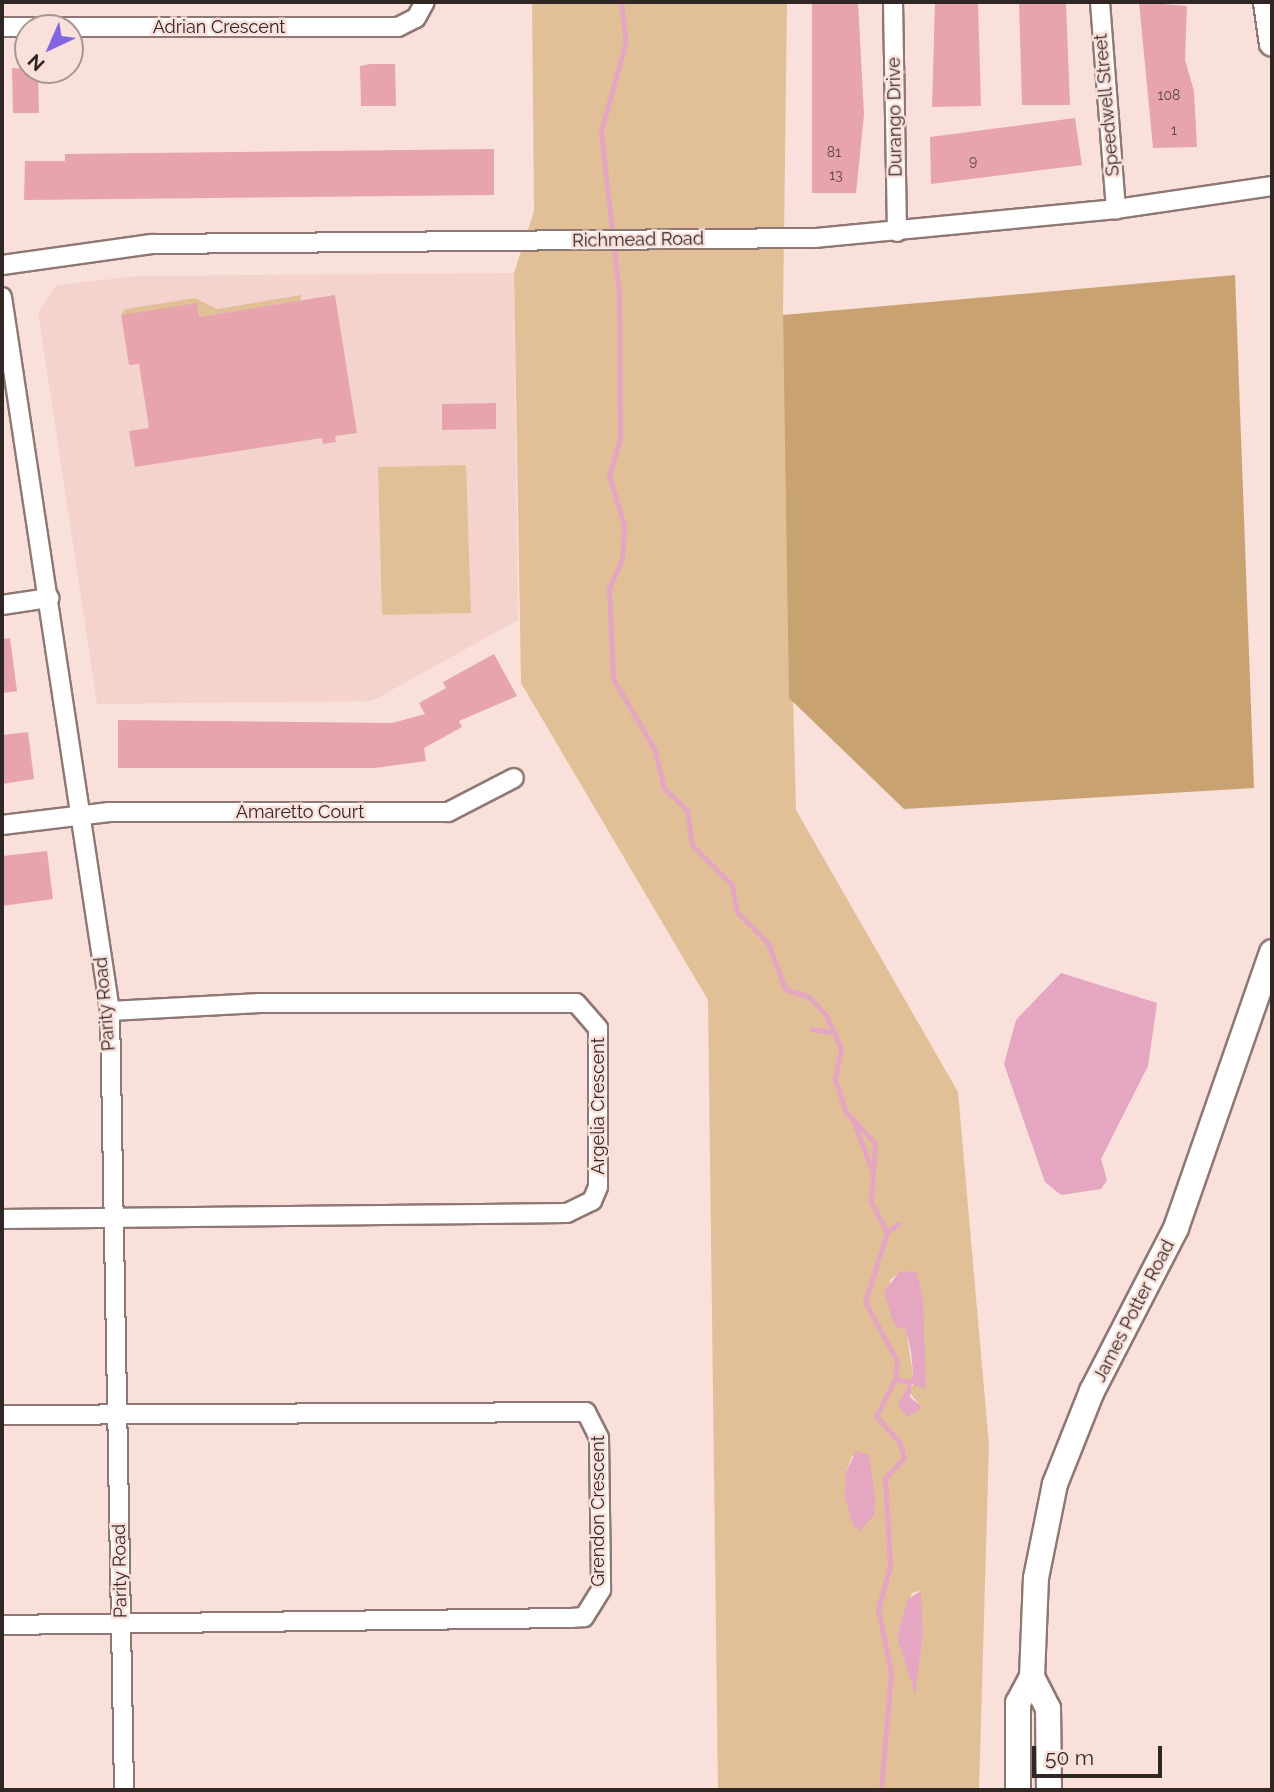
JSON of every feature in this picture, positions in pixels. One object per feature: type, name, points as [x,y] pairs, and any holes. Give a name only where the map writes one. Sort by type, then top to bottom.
[{"type":"main road","points":[[1266,2],[1272,44]]},
{"type":"main road","name":"James Potter Road","points":[[1018,1790],[1018,1703],[1032,1677],[1036,1578],[1055,1484],[1092,1391],[1176,1228],[1272,952]]},
{"type":"main road","name":"James Potter Road","points":[[1032,1677],[1048,1707],[1049,1790]]},
{"type":"street","name":"Adrian Crescent","points":[[2,27],[398,27],[416,18],[425,2]]},
{"type":"street","name":"Durango Drive","points":[[893,2],[897,232]]},
{"type":"street","name":"Speedwell Street","points":[[1100,2],[1116,209]]},
{"type":"street","name":"Richmead Road","points":[[2,265],[152,244],[682,239],[897,232],[1116,209],[1272,186]]},
{"type":"street","name":"Parity Road","points":[[2,297],[6,378],[49,598],[110,1012],[124,1790]]},
{"type":"street","points":[[2,605],[49,598]]},
{"type":"street","name":"Amaretto Court","points":[[2,825],[79,813],[448,812],[514,778]]},
{"type":"street","name":"Argelia Crescent","points":[[110,1012],[556,1002],[576,1003],[598,1028],[598,1187],[579,1211],[114,1217]]},
{"type":"street","points":[[2,1219],[114,1217]]},
{"type":"street","name":"Grendon Crescent","points":[[117,1411],[571,1409],[593,1416],[599,1438],[601,1590],[584,1617],[121,1621]]},
{"type":"street","points":[[2,1415],[117,1411]]},
{"type":"street","points":[[2,1625],[121,1621]]},
{"type":"shaded area","points":[[532,2],[787,2],[783,315],[796,810],[958,1092],[989,1445],[979,1790],[718,1790],[708,1000],[521,683],[514,273],[534,211]],"holes":[[[899,1273],[919,1292],[926,1383],[915,1381],[909,1392],[918,1403],[899,1405],[913,1374],[906,1329],[888,1304],[890,1280]],[[869,1455],[872,1512],[853,1526],[846,1472],[852,1456]],[[919,1591],[923,1636],[915,1688],[897,1637],[912,1593]]]},
{"type":"shaded area","points":[[514,273],[518,620],[372,701],[97,704],[38,312],[57,285],[139,276]]},
{"type":"shaded area","points":[[1235,275],[1254,788],[904,809],[789,698],[783,315]]},
{"type":"shaded area","points":[[301,295],[301,301],[199,317],[121,315],[125,309],[195,298],[217,309]]},
{"type":"shaded area","points":[[466,465],[471,613],[382,615],[378,467]]},
{"type":"shaded area","points":[[1061,973],[1157,1003],[1148,1066],[1101,1159],[1107,1180],[1101,1189],[1061,1195],[1045,1182],[1004,1064],[1016,1020]]},
{"type":"shaded area","points":[[916,1271],[923,1297],[926,1389],[912,1384],[910,1397],[922,1407],[908,1417],[898,1406],[913,1374],[911,1351],[905,1327],[899,1329],[893,1321],[884,1292],[899,1272]]},
{"type":"shaded area","points":[[856,1451],[869,1455],[875,1499],[874,1515],[861,1530],[853,1526],[845,1497],[846,1472]]},
{"type":"shaded area","points":[[921,1591],[923,1636],[915,1694],[897,1637],[908,1599]]},
{"type":"building","points":[[812,2],[858,2],[864,115],[856,193],[812,193]]},
{"type":"building","points":[[935,2],[978,2],[981,106],[932,107]]},
{"type":"building","points":[[1019,2],[1066,2],[1070,105],[1022,105]]},
{"type":"building","points":[[1139,2],[1187,6],[1185,60],[1194,91],[1197,147],[1153,148]]},
{"type":"building","points":[[395,64],[396,106],[361,106],[360,66]]},
{"type":"building","points":[[12,68],[14,84],[38,84],[39,113],[13,113]]},
{"type":"building","points":[[1075,118],[1082,165],[931,184],[930,137]]},
{"type":"building","points":[[494,149],[494,195],[24,200],[25,161],[65,161],[65,154]]},
{"type":"building","points":[[335,295],[357,433],[335,436],[336,442],[323,444],[322,438],[135,467],[129,431],[149,428],[139,364],[129,365],[121,315],[197,303],[199,317]]},
{"type":"building","points":[[496,403],[496,429],[442,430],[442,404]]},
{"type":"building","points":[[10,638],[17,691],[2,693],[2,639]]},
{"type":"building","points":[[494,654],[517,696],[459,721],[462,727],[424,748],[426,761],[375,768],[118,768],[118,720],[392,723],[425,714],[419,703],[446,688],[443,682]]},
{"type":"building","points":[[28,732],[34,779],[2,784],[2,735]]},
{"type":"building","points":[[47,851],[53,899],[2,906],[3,856]]},
{"type":"waterway","points":[[621,2],[626,41],[601,131],[619,294],[620,438],[609,476],[624,525],[622,559],[609,588],[613,679],[654,748],[664,788],[687,810],[692,845],[732,885],[737,912],[768,943],[785,989],[809,997],[826,1015],[841,1048],[835,1079],[846,1112],[875,1143],[871,1202],[887,1232],[865,1302],[897,1361],[895,1379],[876,1416],[900,1443],[904,1458],[885,1478],[890,1566],[878,1609],[891,1673],[881,1790]]},
{"type":"waterway","points":[[812,1029],[834,1033]]},
{"type":"waterway","points":[[853,1121],[872,1170]]},
{"type":"waterway","points":[[887,1232],[898,1224]]},
{"type":"waterway","points":[[895,1379],[909,1382]]}]
